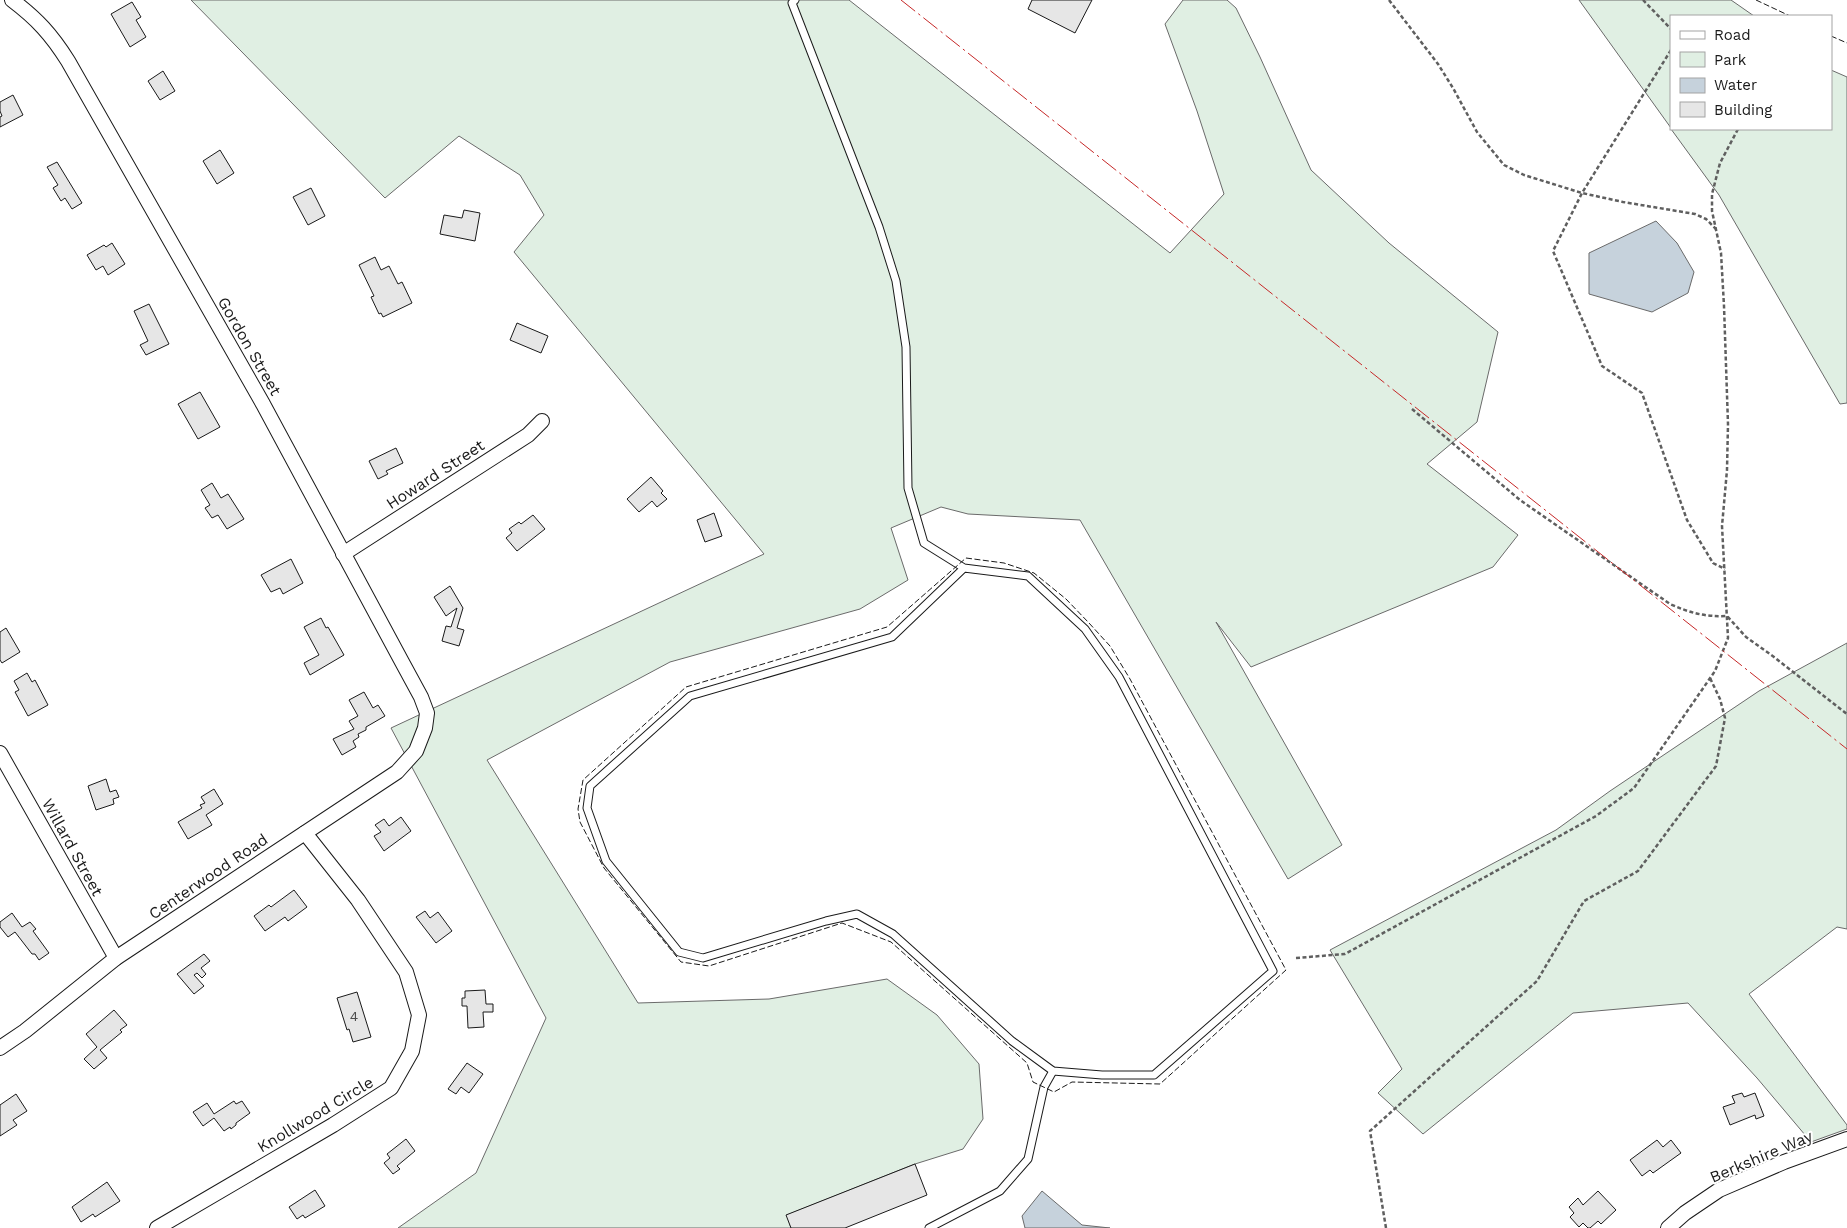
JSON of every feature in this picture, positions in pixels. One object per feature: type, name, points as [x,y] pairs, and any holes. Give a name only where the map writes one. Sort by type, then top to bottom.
[{"type":"street","name":"Gordon Street","points":[[12,0],[40,23],[52,36],[68,60],[263,404],[421,697],[427,713],[425,728]]},
{"type":"street","name":"Howard Street","points":[[343,554],[528,435],[542,421]]},
{"type":"street","name":"Centerwood Road","points":[[0,1048],[25,1031],[116,958],[397,772],[416,751],[425,728]]},
{"type":"street","name":"Willard Street","points":[[0,753],[116,958]]},
{"type":"street","name":"Knollwood Circle","points":[[157,1228],[333,1125],[391,1088],[412,1050],[419,1015],[406,972],[358,900],[305,833]]},
{"type":"street","name":"Berkshire Way","points":[[1668,1228],[1685,1213],[1719,1190],[1784,1162],[1847,1139]]},
{"type":"lane","points":[[795,0],[792,3],[879,227],[896,281],[906,347],[908,488],[924,543],[964,568],[1028,576],[1085,628],[1119,677],[1273,971],[1154,1075],[1102,1075],[1053,1071],[1012,1041],[893,934],[857,914],[826,921],[703,958],[679,952],[606,861],[587,808],[590,786],[690,696],[892,637],[964,568]]},
{"type":"lane","points":[[929,1228],[1000,1191],[1028,1159],[1044,1087],[1053,1071]]},
{"type":"path","points":[[1389,0],[1438,64],[1477,132],[1504,165],[1524,175],[1582,193],[1695,214],[1706,219],[1716,230]]},
{"type":"path","points":[[1643,0],[1670,28]]},
{"type":"path","points":[[1670,52],[1582,193],[1552,251],[1602,366],[1642,393],[1687,520],[1713,563],[1725,569]]},
{"type":"path","points":[[1296,958],[1345,954],[1596,816],[1634,788],[1710,678],[1728,638],[1722,526],[1727,470],[1728,424],[1721,253],[1712,211],[1712,194],[1720,164],[1737,130]]},
{"type":"path","points":[[1412,409],[1520,500],[1670,604],[1689,612],[1708,616],[1727,616],[1746,637],[1847,714]]},
{"type":"path","points":[[1386,1228],[1370,1131],[1537,981],[1584,901],[1638,871],[1716,766],[1725,718],[1720,699],[1710,678]]},
{"type":"green space","points":[[191,0],[849,0],[1170,253],[1224,194],[1197,111],[1165,24],[1183,0],[1227,0],[1236,8],[1311,170],[1389,243],[1498,332],[1477,422],[1427,464],[1518,535],[1493,567],[1251,667],[1216,622],[1342,845],[1288,879],[1080,520],[968,514],[941,507],[891,528],[908,580],[860,609],[670,662],[487,760],[638,1003],[769,999],[887,979],[937,1015],[979,1064],[983,1119],[963,1149],[915,1164],[787,1215],[791,1228],[398,1228],[476,1173],[546,1018],[391,728],[764,554],[514,252],[544,215],[520,175],[459,136],[385,198]]},
{"type":"green space","points":[[1579,0],[1731,0],[1753,15],[1670,15],[1670,127]]},
{"type":"green space","points":[[1832,70],[1847,77],[1847,403],[1840,404],[1719,195],[1672,130],[1832,130]]},
{"type":"green space","points":[[1847,643],[1847,929],[1837,927],[1749,994],[1847,1125],[1847,1129],[1811,1142],[1757,1078],[1688,1003],[1573,1013],[1423,1134],[1378,1093],[1402,1069],[1330,950],[1556,830],[1610,791],[1759,691]]},
{"type":"water","points":[[1656,221],[1677,243],[1694,272],[1688,293],[1652,312],[1589,294],[1589,253]]},
{"type":"water","points":[[1042,1191],[1082,1225],[1110,1228],[1025,1228],[1022,1216]]},
{"type":"building","points":[[1032,0],[1092,0],[1075,33],[1028,9]]},
{"type":"building","points":[[132,2],[141,17],[136,20],[146,37],[130,47],[111,14]]},
{"type":"building","points":[[163,71],[175,91],[160,100],[148,81]]},
{"type":"building","points":[[13,95],[23,115],[0,127],[0,117],[2,116],[0,102]]},
{"type":"building","points":[[220,150],[234,173],[217,184],[203,161]]},
{"type":"building","points":[[57,162],[82,203],[72,209],[65,198],[61,201],[53,188],[58,185],[47,167]]},
{"type":"building","points":[[311,188],[325,216],[308,225],[293,197]]},
{"type":"building","points":[[464,210],[480,213],[475,241],[440,234],[444,215],[462,218]]},
{"type":"building","points":[[112,243],[125,264],[108,275],[103,266],[96,270],[87,255],[104,245],[106,247]]},
{"type":"building","points":[[375,257],[381,270],[389,266],[398,284],[402,282],[412,303],[383,317],[381,313],[379,314],[371,297],[374,296],[359,265]]},
{"type":"building","points":[[149,304],[169,344],[146,355],[140,345],[148,341],[134,311]]},
{"type":"building","points":[[517,323],[548,336],[541,353],[510,340]]},
{"type":"building","points":[[200,392],[220,427],[198,439],[178,404]]},
{"type":"building","points":[[396,448],[403,463],[386,471],[388,474],[378,479],[369,461]]},
{"type":"building","points":[[651,477],[667,499],[657,507],[652,501],[639,512],[627,499]]},
{"type":"building","points":[[212,483],[221,498],[228,494],[244,519],[227,529],[218,515],[212,518],[205,508],[210,505],[201,490]]},
{"type":"building","points":[[714,513],[722,536],[705,542],[697,520]]},
{"type":"building","points":[[533,515],[545,529],[517,551],[506,538],[512,533],[509,529],[519,522],[521,524]]},
{"type":"building","points":[[291,559],[303,583],[283,594],[280,588],[271,592],[261,575]]},
{"type":"building","points":[[450,586],[463,608],[457,628],[464,630],[459,646],[442,641],[446,626],[451,627],[457,608],[446,616],[434,597]]},
{"type":"building","points":[[321,618],[344,655],[310,675],[304,663],[319,655],[304,627]]},
{"type":"building","points":[[6,628],[20,652],[2,663],[0,660],[0,632]]},
{"type":"building","points":[[27,673],[32,682],[35,680],[48,705],[28,716],[15,692],[19,690],[14,681]]},
{"type":"building","points":[[364,692],[373,708],[378,705],[385,716],[358,734],[359,737],[353,741],[356,747],[342,755],[333,739],[354,729],[349,721],[358,716],[349,700]]},
{"type":"building","points":[[106,779],[110,792],[116,790],[119,797],[113,799],[114,804],[96,810],[88,786]]},
{"type":"building","points":[[214,789],[223,804],[206,815],[212,825],[188,839],[178,822],[202,808],[200,805],[205,803],[201,797]]},
{"type":"building","points":[[401,817],[411,831],[384,851],[374,836],[381,832],[375,825],[384,819],[389,826]]},
{"type":"building","points":[[294,890],[307,907],[288,921],[285,917],[265,931],[254,916],[269,905],[271,907]]},
{"type":"building","points":[[425,911],[430,918],[438,912],[452,931],[436,943],[416,917]]},
{"type":"building","points":[[12,913],[22,927],[30,922],[36,929],[33,931],[49,953],[39,960],[15,932],[8,937],[0,927],[0,922]]},
{"type":"building","points":[[204,954],[210,961],[201,968],[206,974],[202,978],[197,973],[194,975],[204,986],[194,994],[177,974]]},
{"type":"building","points":[[485,990],[486,1004],[493,1004],[493,1012],[483,1012],[484,1027],[468,1028],[467,1006],[462,1006],[462,998],[465,998],[465,991]]},
{"type":"building","points":[[357,992],[371,1037],[353,1042],[349,1029],[347,1030],[337,998]]},
{"type":"building","points":[[114,1010],[127,1025],[120,1030],[122,1032],[100,1050],[107,1058],[94,1069],[84,1059],[97,1047],[86,1034]]},
{"type":"building","points":[[467,1063],[483,1074],[469,1093],[461,1087],[456,1094],[448,1089]]},
{"type":"building","points":[[1742,1093],[1744,1097],[1755,1093],[1764,1116],[1756,1119],[1755,1115],[1730,1125],[1723,1107],[1735,1103],[1732,1096]]},
{"type":"building","points":[[16,1094],[27,1111],[13,1120],[17,1125],[0,1136],[0,1105]]},
{"type":"building","points":[[234,1101],[236,1104],[242,1101],[250,1113],[231,1129],[230,1127],[224,1131],[214,1118],[203,1126],[193,1112],[207,1103],[214,1114]]},
{"type":"building","points":[[406,1139],[415,1151],[397,1166],[400,1169],[393,1174],[384,1163],[390,1158],[387,1154]]},
{"type":"building","points":[[1657,1140],[1663,1147],[1671,1140],[1681,1153],[1653,1173],[1650,1170],[1642,1176],[1630,1160]]},
{"type":"building","points":[[915,1164],[927,1195],[845,1228],[791,1228],[786,1215]]},
{"type":"building","points":[[107,1182],[120,1201],[95,1217],[93,1214],[81,1222],[72,1207]]},
{"type":"building","points":[[315,1190],[325,1206],[305,1218],[303,1215],[297,1219],[289,1207]]},
{"type":"building","points":[[1598,1191],[1616,1210],[1601,1224],[1598,1221],[1588,1228],[1583,1223],[1579,1227],[1570,1217],[1574,1213],[1569,1207],[1578,1198],[1583,1205]]},
{"type":"fence","points":[[1756,0],[1788,15]]},
{"type":"fence","points":[[1832,36],[1847,43]]},
{"type":"fence","points":[[966,558],[1004,563],[1034,573],[1066,599],[1110,646],[1130,679],[1286,970],[1160,1084],[1072,1082],[1054,1092],[1033,1082],[1027,1063],[891,942],[842,923],[709,966],[681,962],[604,868],[580,822],[578,809],[583,780],[686,687],[887,627],[966,558]]},
{"type":"power","points":[[901,0],[1847,749]]}]
